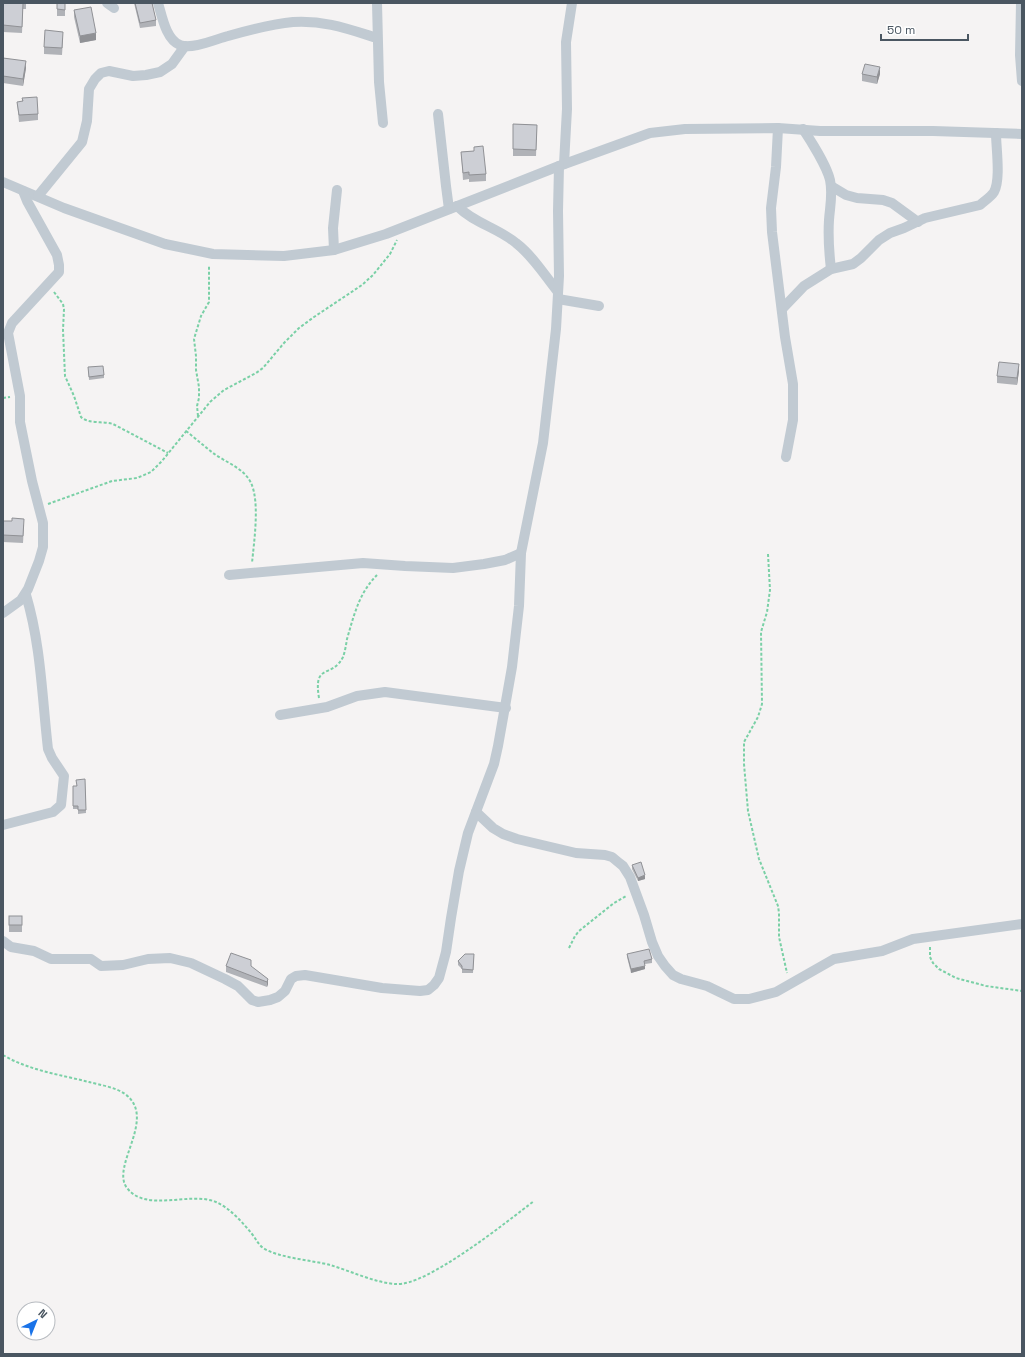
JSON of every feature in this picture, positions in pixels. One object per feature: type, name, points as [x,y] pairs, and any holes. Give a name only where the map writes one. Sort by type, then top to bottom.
[{"type":"street","points":[[158,3],[170,35],[176,43],[185,46],[196,45],[227,36],[295,22],[327,23],[377,38]]},
{"type":"street","points":[[377,3],[379,82],[383,123]]},
{"type":"street","points":[[3,941],[11,947],[34,951],[51,959],[91,959],[101,966],[123,964],[148,959],[170,958],[191,963],[238,986],[252,1000],[258,1002],[278,997],[285,991],[291,979],[296,976],[305,975],[382,988],[420,992],[428,990],[439,978],[444,964],[459,871],[468,833],[494,764],[506,708],[519,606],[521,553],[543,443],[558,296],[561,165],[567,109],[566,42],[572,3]]},
{"type":"street","points":[[1021,8],[1020,55],[1022,81]]},
{"type":"street","points":[[38,196],[82,142],[87,121],[89,90],[95,79],[101,73],[109,71],[133,76],[160,72],[172,64],[185,46]]},
{"type":"street","points":[[438,114],[446,186],[453,207],[471,218],[500,231],[517,243],[531,256],[558,296],[599,306]]},
{"type":"street","points":[[778,128],[776,167],[771,208],[772,232],[794,384],[793,420],[786,457]]},
{"type":"street","points":[[3,182],[64,208],[165,244],[210,253],[284,256],[334,250],[396,229],[561,165],[650,133],[691,129],[778,128],[802,130],[1022,134]]},
{"type":"street","points":[[802,130],[810,139],[830,180],[832,198],[829,217],[831,269]]},
{"type":"street","points":[[782,309],[804,286],[831,269],[853,264],[861,258],[878,240],[890,233],[939,214],[980,205],[994,192],[996,184],[996,133]]},
{"type":"street","points":[[831,186],[846,195],[857,198],[873,198],[887,202],[902,210],[918,222]]},
{"type":"street","points":[[334,250],[333,228],[337,190]]},
{"type":"street","points":[[3,613],[13,607],[26,595],[43,547],[43,523],[32,481],[20,422],[20,396],[8,333],[12,324],[59,272],[57,255],[23,191]]},
{"type":"street","points":[[229,575],[363,562],[386,565],[453,568],[505,560],[521,553]]},
{"type":"street","points":[[3,825],[42,816],[56,811],[61,805],[64,780],[63,773],[52,758],[48,749],[42,684],[35,632],[26,595]]},
{"type":"street","points":[[280,715],[320,708],[357,696],[384,692],[506,708]]},
{"type":"street","points":[[476,812],[493,828],[503,834],[517,839],[576,853],[605,855],[612,857],[624,866],[630,877],[655,949],[662,961],[673,974],[680,979],[707,986],[734,999],[749,999],[769,994],[834,959],[882,951],[908,940],[931,938],[992,927],[1022,924]]},
{"type":"path","points":[[40,507],[112,481],[130,480],[142,477],[151,472],[210,402],[224,390],[250,377],[263,368],[288,340],[307,322],[357,289],[373,275],[396,245],[398,236],[396,229]]},
{"type":"path","points":[[198,416],[197,406],[200,393],[196,370],[194,339],[198,322],[209,299],[210,253]]},
{"type":"path","points":[[49,282],[63,304],[65,376],[74,396],[80,417],[87,420],[113,424],[168,453]]},
{"type":"path","points":[[186,431],[213,453],[235,466],[251,482],[255,494],[251,572]]},
{"type":"path","points":[[768,554],[770,590],[767,612],[761,632],[762,704],[758,717],[744,742],[744,764],[748,811],[759,859],[778,906],[779,937],[789,984]]},
{"type":"path","points":[[320,708],[317,681],[321,674],[337,665],[344,655],[349,634],[363,593],[369,583],[386,565]]},
{"type":"path","points":[[569,948],[579,931],[614,903],[635,889]]},
{"type":"path","points":[[931,938],[931,960],[939,969],[956,978],[971,983],[1022,991]]},
{"type":"path","points":[[3,1055],[33,1067],[111,1087],[124,1093],[132,1101],[137,1114],[135,1134],[125,1162],[123,1178],[128,1190],[134,1195],[144,1199],[157,1200],[199,1198],[218,1203],[234,1215],[262,1247],[271,1252],[342,1268],[398,1285],[416,1280],[443,1266],[534,1201]]},
{"type":"building","points":[[3,3],[23,3],[22,27],[3,25]]},
{"type":"building","points":[[57,3],[65,3],[65,10],[57,9]]},
{"type":"building","points":[[135,3],[152,3],[156,20],[140,23]]},
{"type":"building","points":[[91,7],[96,33],[80,36],[74,10]]},
{"type":"building","points":[[45,30],[63,32],[62,48],[44,47]]},
{"type":"building","points":[[3,58],[26,61],[23,79],[3,76]]},
{"type":"building","points":[[865,64],[880,67],[877,77],[862,74]]},
{"type":"building","points":[[37,97],[38,114],[19,115],[17,102],[23,101],[22,98]]},
{"type":"building","points":[[513,124],[537,125],[536,150],[513,149]]},
{"type":"building","points":[[483,146],[486,174],[469,175],[469,172],[463,173],[461,152],[474,151],[474,147]]},
{"type":"building","points":[[999,362],[1019,364],[1017,378],[997,376]]},
{"type":"building","points":[[103,366],[104,375],[89,377],[88,367]]},
{"type":"building","points":[[12,518],[24,519],[23,536],[3,535],[3,521],[12,521]]},
{"type":"building","points":[[85,779],[86,810],[78,810],[78,806],[73,806],[73,786],[77,786],[76,780]]},
{"type":"building","points":[[641,862],[645,875],[638,878],[632,865]]},
{"type":"building","points":[[9,916],[22,916],[22,925],[9,925]]},
{"type":"building","points":[[649,949],[652,959],[644,961],[645,966],[631,969],[627,954]]},
{"type":"building","points":[[231,953],[251,960],[251,966],[268,979],[267,982],[226,966]]},
{"type":"building","points":[[465,954],[474,954],[473,970],[462,969],[462,966],[458,961]]}]
